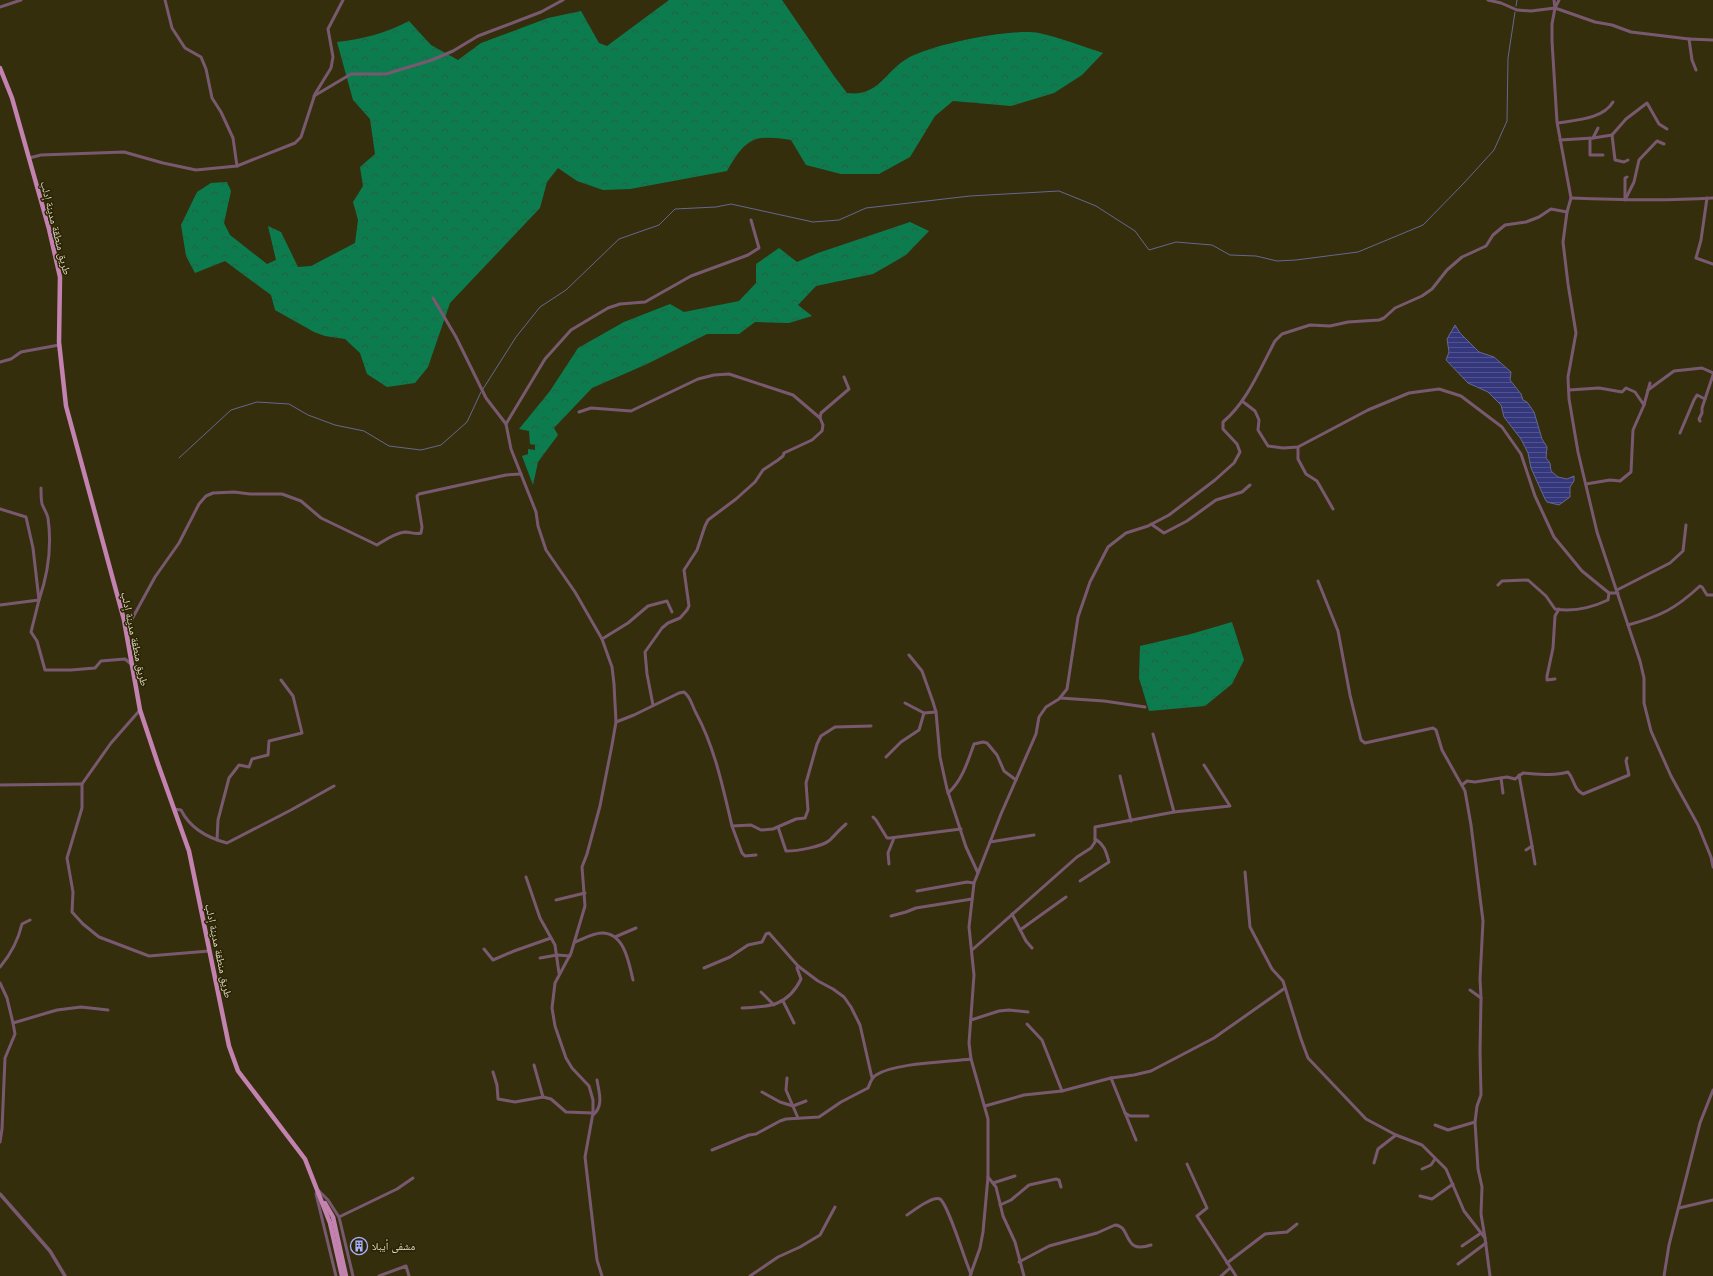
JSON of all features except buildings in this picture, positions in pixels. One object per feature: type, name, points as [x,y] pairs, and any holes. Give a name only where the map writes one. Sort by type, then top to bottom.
[{"type":"main road","name":"طريق منطقة مدينة إدلب","points":[[0,68],[12,98],[49,229],[60,277],[59,345],[66,406],[126,630],[140,710],[189,851],[229,1046],[238,1071],[305,1158],[330,1223],[342,1276]]},
{"type":"main road","name":"طريق منطقة مدينة إدلب","points":[[318,1190],[333,1217],[346,1276]]},
{"type":"street","points":[[0,7],[21,0]]},
{"type":"street","points":[[165,0],[172,28],[185,48],[201,57],[206,69],[212,98],[222,112],[233,138],[237,166]]},
{"type":"street","points":[[29,158],[41,155],[124,152],[162,163],[196,170],[237,166],[295,144],[301,137],[314,96],[331,68],[333,57],[328,29],[343,0]]},
{"type":"street","points":[[314,96],[351,74],[386,74],[432,60],[453,51],[478,36],[541,12],[563,0]]},
{"type":"street","points":[[1488,0],[1501,3],[1517,10],[1531,11],[1555,8],[1595,22],[1612,25],[1631,32],[1713,40]]},
{"type":"street","points":[[1554,0],[1555,8]]},
{"type":"street","points":[[1558,0],[1552,24],[1552,41],[1560,140],[1571,198],[1567,212],[1563,242],[1576,333],[1568,377],[1569,398],[1578,452],[1597,532],[1644,678],[1644,703],[1651,731],[1671,776],[1698,825],[1711,857],[1713,867]]},
{"type":"street","points":[[1689,38],[1692,60],[1696,70]]},
{"type":"street","points":[[1558,123],[1594,116],[1608,109],[1613,102]]},
{"type":"street","points":[[1560,140],[1612,135],[1626,119],[1647,103],[1659,124],[1667,129]]},
{"type":"street","points":[[1598,128],[1592,138],[1590,155],[1603,155]]},
{"type":"street","points":[[1612,135],[1614,160],[1624,162],[1628,160]]},
{"type":"street","points":[[1625,200],[1634,182],[1639,160],[1657,141],[1664,144]]},
{"type":"street","points":[[1625,200],[1625,178],[1627,177]]},
{"type":"street","points":[[1571,198],[1625,200],[1713,198]]},
{"type":"street","points":[[1707,198],[1701,240],[1696,258],[1713,264]]},
{"type":"street","points":[[970,1275],[983,1232],[988,1177],[989,1141],[988,1119],[971,1059],[969,1043],[974,975],[969,927],[974,883],[1036,734],[1039,717],[1046,707],[1060,698],[1067,689],[1078,617],[1090,582],[1100,561],[1108,547],[1126,533],[1170,515],[1215,480],[1234,463],[1240,452],[1237,444],[1223,429],[1223,422],[1232,415],[1242,401],[1275,341],[1282,334],[1310,325],[1330,326],[1348,322],[1379,320],[1384,318],[1395,308],[1422,296],[1432,289],[1447,270],[1462,257],[1486,246],[1493,235],[1505,225],[1526,222],[1539,217],[1551,209],[1567,212]]},
{"type":"street","points":[[506,424],[545,359],[571,330],[608,308],[620,304],[645,302],[691,276],[748,255],[759,248],[751,220]]},
{"type":"street","points":[[433,298],[456,338],[486,398],[506,424],[511,449],[536,512],[538,526],[546,550],[575,592],[602,639],[612,667],[616,722],[600,806],[582,867],[585,906],[570,956],[559,973],[553,992],[552,1008],[555,1026],[566,1058],[589,1086],[593,1100],[593,1114],[585,1156],[597,1260],[602,1276]]},
{"type":"street","points":[[0,362],[12,359],[21,352],[59,345]]},
{"type":"street","points":[[1648,390],[1674,371],[1702,368],[1713,374],[1699,419],[1700,421]]},
{"type":"street","points":[[579,412],[591,408],[631,411],[698,379],[714,375],[729,374],[793,395],[820,418],[823,426],[822,431],[812,440],[784,453],[778,460],[762,470],[755,482],[736,499],[713,516],[705,526],[697,550],[684,570],[689,606],[680,618],[668,623],[662,628],[645,652],[647,674],[653,705]]},
{"type":"street","points":[[820,418],[828,406],[849,389],[844,377]]},
{"type":"street","points":[[1586,484],[1610,480],[1620,481],[1631,472],[1633,430],[1644,405],[1650,383]]},
{"type":"street","points":[[1569,390],[1599,388],[1622,392],[1626,388],[1635,392],[1644,405]]},
{"type":"street","points":[[1242,401],[1255,411],[1259,420],[1258,430],[1268,446],[1283,448],[1298,447],[1368,410],[1409,392],[1439,389],[1460,396],[1502,427],[1521,454],[1535,496],[1554,537],[1582,571],[1609,593],[1617,592],[1670,563],[1683,551],[1686,525]]},
{"type":"street","points":[[1680,433],[1697,395],[1705,399]]},
{"type":"street","points":[[1298,447],[1298,459],[1306,474],[1317,481],[1333,509]]},
{"type":"street","points":[[126,630],[155,577],[179,544],[199,504],[206,496],[213,493],[234,492],[250,494],[282,494],[301,501],[321,518],[377,545],[390,537],[404,532],[421,533],[422,527],[417,496],[419,494],[506,475],[521,474]]},
{"type":"street","points":[[1150,524],[1164,533],[1188,521],[1216,500],[1242,492],[1250,485]]},
{"type":"street","points":[[41,488],[42,504],[47,515],[50,539],[49,559],[46,577],[31,632],[37,641],[45,670],[94,668],[101,661],[125,659],[132,665]]},
{"type":"street","points":[[0,508],[26,517],[33,548],[39,600]]},
{"type":"street","points":[[1498,586],[1502,581],[1528,580],[1546,596],[1556,608],[1567,611],[1594,607],[1608,600],[1609,593]]},
{"type":"street","points":[[1318,581],[1338,631],[1350,695],[1361,740],[1364,743],[1433,728],[1436,730],[1442,750],[1465,791],[1471,825],[1483,921],[1480,979],[1480,1052],[1482,1095],[1477,1106],[1475,1122],[1478,1169],[1482,1187],[1481,1214],[1486,1238],[1490,1276]]},
{"type":"street","points":[[1628,625],[1652,619],[1666,613],[1677,606],[1700,586],[1707,595],[1713,595]]},
{"type":"street","points":[[0,605],[39,600]]},
{"type":"street","points":[[602,639],[628,623],[648,606],[667,601],[672,612]]},
{"type":"street","points":[[1555,679],[1548,680],[1547,676],[1553,648],[1556,616],[1559,609]]},
{"type":"street","points":[[909,656],[922,671],[936,712],[940,757],[948,793],[966,847],[978,873]]},
{"type":"street","points":[[217,840],[218,820],[229,778],[239,765],[249,767],[252,759],[268,755],[269,741],[302,733],[293,696],[282,680]]},
{"type":"street","points":[[616,722],[634,715],[679,692],[684,692],[689,696],[701,720],[718,770],[732,826],[742,853],[745,856],[756,855]]},
{"type":"street","points":[[1060,698],[1104,700],[1145,707]]},
{"type":"street","points":[[905,703],[924,713],[936,712]]},
{"type":"street","points":[[140,710],[111,743],[82,784],[82,808],[67,858],[73,892],[72,912],[83,924],[99,937],[149,956],[209,951]]},
{"type":"street","points":[[886,757],[901,742],[920,730],[924,713]]},
{"type":"street","points":[[732,826],[751,825],[761,830],[778,827],[796,819],[805,818],[808,810],[806,783],[817,744],[821,736],[835,727],[871,726]]},
{"type":"street","points":[[1153,734],[1174,812]]},
{"type":"street","points":[[948,793],[952,790],[965,769],[974,744],[979,742],[987,743],[997,755],[1004,771],[1016,780]]},
{"type":"street","points":[[1462,785],[1467,781],[1475,782],[1507,777],[1515,778],[1523,773],[1555,773],[1561,775],[1568,772],[1578,792],[1583,794],[1629,775],[1627,758]]},
{"type":"street","points":[[972,950],[1077,857],[1090,848],[1095,842],[1095,827],[1174,812],[1230,806],[1204,765]]},
{"type":"street","points":[[1519,775],[1535,864]]},
{"type":"street","points":[[1120,776],[1131,821]]},
{"type":"street","points":[[1501,778],[1503,794]]},
{"type":"street","points":[[0,785],[82,784]]},
{"type":"street","points":[[174,809],[181,810],[186,820],[204,834],[227,843],[334,786]]},
{"type":"street","points":[[873,817],[887,838],[961,830]]},
{"type":"street","points":[[778,827],[786,851],[792,851],[820,845],[826,842],[846,824]]},
{"type":"street","points":[[990,842],[1034,835]]},
{"type":"street","points":[[888,864],[888,853],[894,838]]},
{"type":"street","points":[[1080,881],[1109,862],[1102,843],[1095,839]]},
{"type":"street","points":[[1526,850],[1532,846]]},
{"type":"street","points":[[1245,872],[1250,927],[1272,969],[1283,981],[1308,1058],[1358,1113],[1396,1135],[1422,1145],[1446,1169],[1464,1211],[1486,1238]]},
{"type":"street","points":[[526,877],[540,918],[555,944],[558,955],[559,973]]},
{"type":"street","points":[[917,891],[967,882],[974,883]]},
{"type":"street","points":[[556,900],[585,893]]},
{"type":"street","points":[[1020,930],[1066,897]]},
{"type":"street","points":[[891,916],[916,908],[972,899]]},
{"type":"street","points":[[1012,914],[1028,945],[1032,948]]},
{"type":"street","points":[[0,967],[9,956],[19,938],[22,924],[30,920]]},
{"type":"street","points":[[615,938],[636,928]]},
{"type":"street","points":[[575,942],[602,933],[615,938],[621,944],[626,955],[633,980]]},
{"type":"street","points":[[704,968],[730,957],[748,945],[762,942],[767,933],[772,935],[786,955],[798,966],[818,982],[844,996],[860,1025],[872,1078]]},
{"type":"street","points":[[484,949],[493,960],[514,950],[551,938]]},
{"type":"street","points":[[540,958],[558,955],[570,956]]},
{"type":"street","points":[[742,1008],[774,1006],[783,1001],[801,979],[798,966]]},
{"type":"street","points":[[0,983],[7,998],[15,1034],[5,1058],[3,1115],[0,1142]]},
{"type":"street","points":[[985,1106],[1024,1095],[1062,1091],[1111,1078],[1151,1071],[1214,1038],[1285,988]]},
{"type":"street","points":[[1470,990],[1481,998]]},
{"type":"street","points":[[761,992],[774,1006]]},
{"type":"street","points":[[783,1001],[794,1023]]},
{"type":"street","points":[[13,1023],[57,1010],[81,1008],[108,1010]]},
{"type":"street","points":[[971,1020],[999,1011],[1009,1010],[1028,1012]]},
{"type":"street","points":[[1027,1024],[1042,1040],[1062,1091]]},
{"type":"street","points":[[712,1150],[749,1135],[756,1134],[780,1121],[819,1117],[841,1102],[868,1088],[872,1078],[877,1074],[903,1066],[971,1059]]},
{"type":"street","points":[[534,1065],[543,1097]]},
{"type":"street","points":[[493,1072],[497,1085],[498,1099],[515,1102],[543,1097],[551,1099],[566,1112],[593,1114],[599,1108],[600,1100],[597,1080]]},
{"type":"street","points":[[787,1078],[786,1090],[798,1118]]},
{"type":"street","points":[[1111,1078],[1136,1140]]},
{"type":"street","points":[[1664,1276],[1669,1245],[1700,1124],[1713,1090]]},
{"type":"street","points":[[762,1092],[780,1102],[793,1106],[806,1101]]},
{"type":"street","points":[[1125,1113],[1130,1116],[1148,1116]]},
{"type":"street","points":[[1434,1125],[1448,1130],[1475,1122]]},
{"type":"street","points":[[1374,1163],[1378,1149],[1396,1135]]},
{"type":"street","points":[[1422,1169],[1431,1165],[1435,1159]]},
{"type":"street","points":[[1186,1164],[1207,1208],[1197,1216],[1236,1276]]},
{"type":"street","points":[[993,1183],[1015,1176]]},
{"type":"street","points":[[988,1177],[996,1188],[1003,1216],[1015,1242],[1019,1262],[1024,1276]]},
{"type":"street","points":[[339,1217],[397,1189],[412,1178]]},
{"type":"street","points":[[1000,1205],[1011,1200],[1029,1186],[1056,1179],[1059,1180],[1061,1187]]},
{"type":"street","points":[[1420,1196],[1432,1198],[1453,1184]]},
{"type":"street","points":[[336,1276],[316,1194],[318,1190],[328,1200],[339,1217],[353,1276]]},
{"type":"street","points":[[0,1194],[50,1251],[65,1276]]},
{"type":"street","points":[[907,1215],[934,1199],[940,1199],[944,1204],[952,1222],[970,1275]]},
{"type":"street","points":[[1679,1208],[1713,1200]]},
{"type":"street","points":[[750,1276],[778,1257],[800,1247],[820,1235],[835,1206]]},
{"type":"street","points":[[1227,1263],[1265,1234],[1287,1232],[1297,1224]]},
{"type":"street","points":[[1019,1262],[1053,1244],[1097,1233],[1115,1225],[1121,1227],[1128,1239],[1138,1248],[1151,1245]]},
{"type":"street","points":[[1462,1246],[1481,1232]]},
{"type":"street","points":[[1458,1264],[1486,1243]]},
{"type":"street","points":[[379,1276],[406,1266],[409,1276]]},
{"type":"street","points":[[1221,1276],[1230,1268]]},
{"type":"green space","points":[[669,0],[782,0],[847,93],[867,91],[881,82],[900,63],[920,53],[936,47],[992,35],[1026,32],[1039,33],[1103,53],[1082,75],[1054,93],[1011,106],[953,101],[935,116],[910,157],[879,174],[841,174],[806,165],[791,140],[778,138],[760,138],[752,141],[740,151],[727,171],[630,189],[603,190],[577,181],[558,168],[547,182],[540,208],[450,303],[428,367],[415,383],[387,387],[367,374],[360,353],[345,339],[325,336],[314,332],[275,310],[271,295],[225,261],[195,273],[186,256],[181,225],[197,192],[211,183],[227,182],[231,191],[224,223],[230,235],[267,264],[276,260],[268,226],[281,232],[298,267],[311,266],[355,243],[358,220],[353,202],[363,186],[360,167],[375,154],[370,119],[353,100],[337,42],[374,35],[409,21],[431,45],[458,60],[481,43],[548,18],[581,11],[599,43],[607,46]]},
{"type":"green space","points":[[910,222],[929,231],[906,255],[873,274],[816,286],[798,305],[812,316],[789,323],[755,322],[739,334],[707,334],[647,364],[592,388],[554,428],[558,435],[538,462],[533,485],[522,456],[528,454],[528,449],[535,450],[535,445],[530,444],[529,431],[519,429],[550,391],[578,348],[624,322],[670,304],[684,312],[739,301],[756,283],[756,264],[779,248],[797,262],[818,253]]},
{"type":"green space","points":[[1232,622],[1244,660],[1232,684],[1205,706],[1149,711],[1139,678],[1140,646],[1191,634]]},
{"type":"shaded area","points":[[1455,325],[1460,333],[1479,352],[1494,357],[1511,372],[1510,380],[1521,394],[1523,400],[1527,402],[1534,412],[1542,439],[1547,447],[1546,458],[1550,463],[1551,471],[1558,477],[1567,479],[1574,476],[1574,481],[1570,487],[1570,497],[1559,505],[1547,502],[1545,499],[1531,468],[1528,453],[1521,439],[1504,417],[1501,405],[1488,392],[1468,383],[1446,360],[1449,352],[1447,339]]},
{"type":"waterway","points":[[1516,6],[1517,0]]},
{"type":"waterway","points":[[483,389],[516,337],[540,307],[566,290],[619,239],[659,225],[675,209],[716,207],[731,204],[813,222],[839,220],[866,208],[970,196],[1059,191],[1096,206],[1135,231],[1149,250],[1176,242],[1212,245],[1230,255],[1256,256],[1277,261],[1358,252],[1423,225],[1494,150],[1507,121],[1508,58],[1515,12]]},
{"type":"waterway","points":[[179,458],[231,410],[257,402],[289,404],[308,415],[335,425],[364,431],[389,446],[421,450],[441,445],[467,422],[481,392]]},
{"type":"place","name":"مشفى أيبلا","points":[[359,1246]]}]
